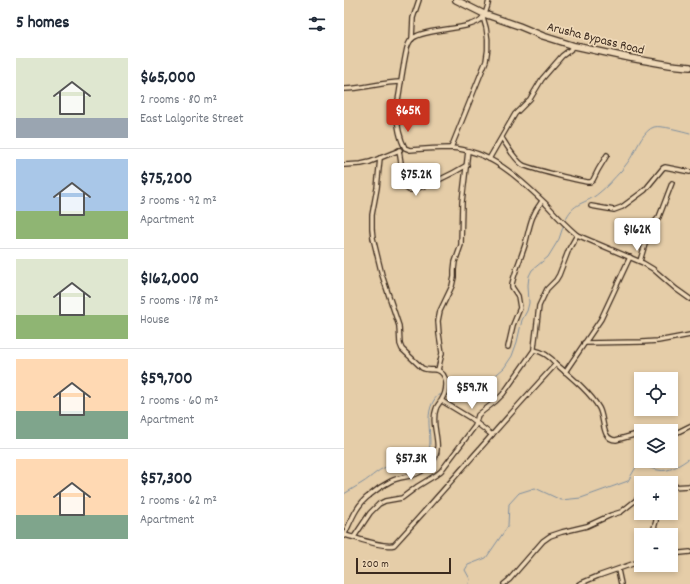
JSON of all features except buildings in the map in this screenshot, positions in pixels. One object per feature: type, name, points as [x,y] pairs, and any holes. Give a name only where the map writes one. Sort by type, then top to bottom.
[{"type":"main road","name":"Arusha Bypass Road","points":[[456,0],[484,16],[519,26],[543,36],[576,46],[630,58],[690,67]]},
{"type":"street","points":[[405,148],[400,134],[397,116],[398,102],[408,47],[412,38],[413,18],[419,0]]},
{"type":"street","points":[[451,148],[486,61],[487,30],[484,16],[489,0]]},
{"type":"street","points":[[412,38],[434,31],[451,29],[473,23],[484,16]]},
{"type":"street","points":[[489,158],[515,114],[530,98],[544,76],[562,56],[576,46]]},
{"type":"street","points":[[344,89],[361,88],[390,82],[401,82]]},
{"type":"street","points":[[502,138],[523,165],[545,172],[589,182],[593,180],[607,156]]},
{"type":"street","points":[[344,165],[370,162],[405,148],[410,150],[451,148],[468,151],[489,158],[508,170],[577,235],[640,261],[653,269],[690,299]]},
{"type":"street","points":[[399,150],[404,183],[409,190],[436,182],[467,164]]},
{"type":"street","points":[[438,370],[442,353],[438,321],[440,311],[452,286],[455,262],[461,245],[462,202],[468,151]]},
{"type":"street","points":[[380,158],[372,215],[373,238],[382,275],[399,326],[400,344],[402,349],[422,368],[426,370],[438,370],[442,374],[446,383],[442,401],[437,406],[435,411],[435,424],[438,442],[434,458],[430,464],[414,476],[390,482],[369,496],[362,502],[354,514],[344,535],[377,544],[390,546],[394,545],[556,364]]},
{"type":"street","points":[[591,206],[614,210],[619,209],[645,190],[665,167],[690,172]]},
{"type":"street","points":[[640,261],[649,231],[659,217],[672,183]]},
{"type":"street","points":[[508,347],[513,325],[520,308],[518,296],[512,287],[512,284],[525,244],[529,224],[542,201]]},
{"type":"street","points":[[354,537],[370,513],[379,504],[385,501],[402,498],[436,475],[458,450],[476,423],[478,415],[503,394],[534,350],[533,346],[539,306],[547,289],[559,276],[569,249],[577,235]]},
{"type":"street","points":[[565,372],[601,319],[630,257]]},
{"type":"street","points":[[584,344],[658,341],[690,335]]},
{"type":"street","points":[[534,350],[542,352],[548,356],[592,397],[602,415],[608,439],[616,440],[634,435]]},
{"type":"street","points":[[442,401],[492,435]]},
{"type":"street","points":[[678,432],[690,426]]},
{"type":"street","points":[[678,486],[690,486]]},
{"type":"street","points":[[504,584],[543,541],[550,536],[587,526],[621,512],[634,502]]},
{"type":"street","points":[[678,553],[690,552]]},
{"type":"street","points":[[579,584],[634,564]]},
{"type":"street","points":[[618,570],[621,584]]},
{"type":"waterway","points":[[565,221],[572,210],[594,197],[621,171],[647,131],[654,127],[661,127],[672,128],[690,133]]},
{"type":"waterway","points":[[445,395],[461,396],[471,393],[484,385],[504,368],[512,356],[522,320],[527,311],[529,303],[529,276],[532,270],[548,257],[559,239],[564,224]]},
{"type":"waterway","points":[[344,494],[383,468],[393,466],[411,468],[423,463],[429,453],[430,411],[438,395],[442,395]]},
{"type":"waterway","points":[[469,584],[470,579],[465,570],[468,565],[486,558],[508,526],[509,504],[519,493],[535,488],[561,500],[581,498],[628,481],[636,467],[642,466],[662,471],[675,467],[690,458]]}]
